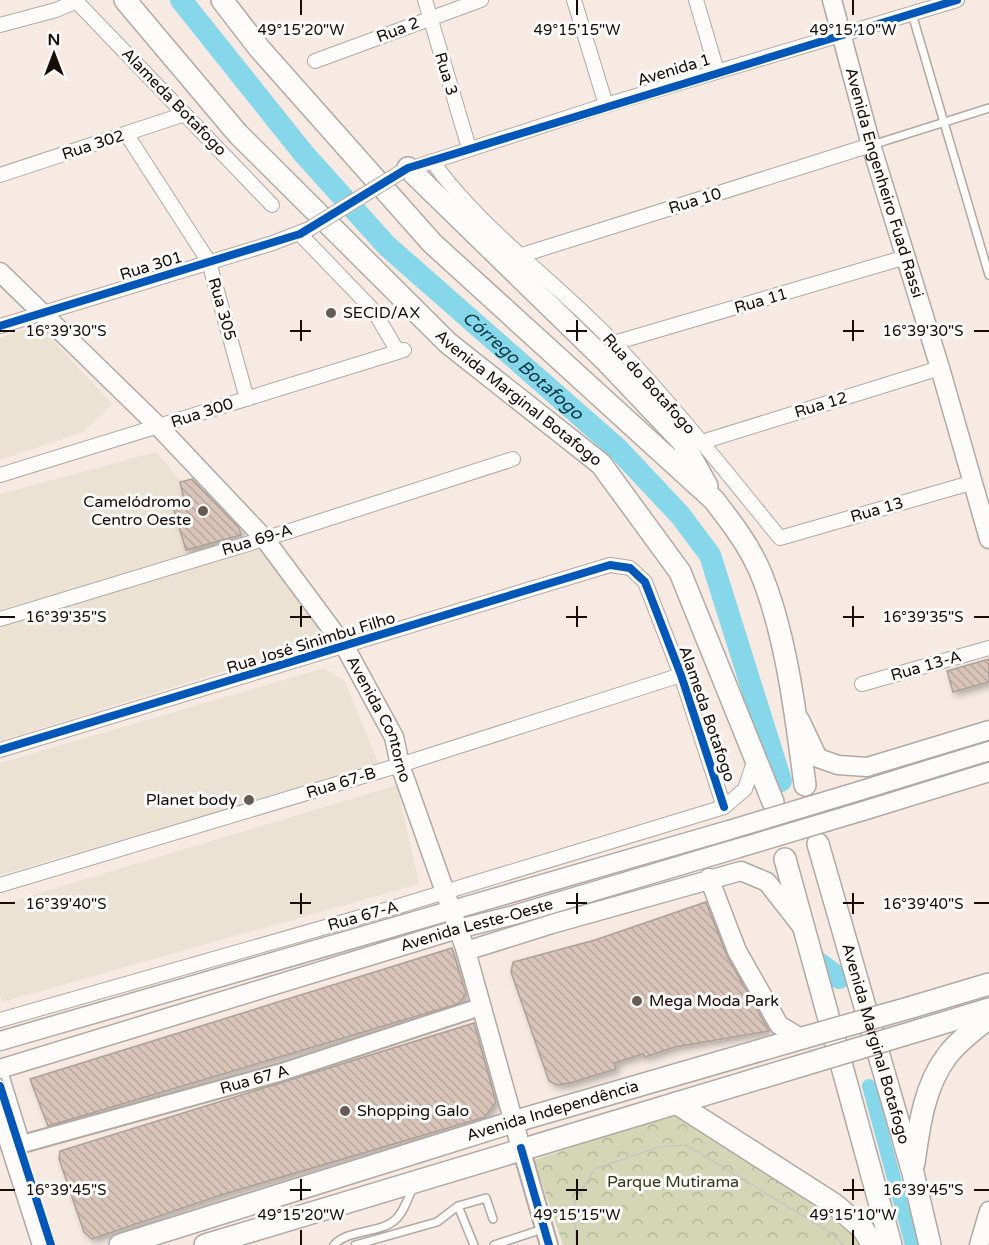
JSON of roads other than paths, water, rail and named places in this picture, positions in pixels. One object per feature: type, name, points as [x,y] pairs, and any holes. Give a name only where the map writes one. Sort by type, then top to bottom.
[{"type":"main road","name":"Avenida Marginal Botafogo","points":[[125,0],[238,134],[448,343],[601,464],[680,572],[773,802]]},
{"type":"main road","points":[[222,0],[259,48],[432,243],[714,500],[740,533],[768,592],[792,705],[805,785]]},
{"type":"main road","name":"Avenida Engenheiro Fuad Rassi","points":[[832,0],[872,146],[974,482],[989,539]]},
{"type":"main road","points":[[404,170],[606,361],[682,441],[714,500]]},
{"type":"main road","name":"Avenida Contorno","points":[[0,272],[160,428],[264,538],[345,647],[394,737],[400,765],[443,892],[452,910],[466,951],[521,1148]]},
{"type":"main road","points":[[792,705],[818,758],[838,765],[867,767],[989,730]]},
{"type":"main road","name":"Avenida Leste-Oeste","points":[[0,1041],[402,915],[452,910],[729,830],[989,751]]},
{"type":"main road","name":"Avenida Leste-Oeste","points":[[1,1069],[458,929],[514,915],[989,772]]},
{"type":"main road","name":"Avenida Marginal Botafogo","points":[[818,844],[913,1173],[930,1245]]},
{"type":"main road","points":[[785,859],[891,1245]]},
{"type":"main road","points":[[466,951],[709,878],[741,871],[767,882],[805,930]]},
{"type":"main road","points":[[709,878],[737,951],[779,1025],[804,1038]]},
{"type":"main road","points":[[514,915],[552,924]]},
{"type":"main road","name":"Avenida Independência","points":[[120,1245],[513,1122],[989,984]]},
{"type":"main road","name":"Avenida Independência","points":[[207,1245],[521,1148],[989,1009]]},
{"type":"main road","points":[[913,1173],[921,1114],[932,1084],[947,1056],[989,1018]]},
{"type":"main road","points":[[676,1103],[834,1204],[863,1228],[873,1245]]},
{"type":"main road","points":[[0,1114],[42,1245]]},
{"type":"main road","points":[[979,1245],[989,1211]]},
{"type":"street","name":"Rua 3","points":[[425,0],[469,148]]},
{"type":"street","name":"Rua 2","points":[[315,61],[481,0]]},
{"type":"street","points":[[574,0],[606,105]]},
{"type":"street","points":[[696,0],[717,71]]},
{"type":"street","name":"Avenida 1","points":[[404,170],[606,105],[957,0]]},
{"type":"street","points":[[0,25],[56,10],[76,1]]},
{"type":"street","name":"Alameda Botafogo","points":[[76,1],[272,205]]},
{"type":"street","name":"Rua 302","points":[[0,175],[185,114]]},
{"type":"street","name":"Rua 305","points":[[127,135],[209,262],[248,399]]},
{"type":"street","name":"Rua 10","points":[[519,256],[872,146]]},
{"type":"street","name":"Rua do Botafogo","points":[[432,161],[443,177],[519,256],[614,343],[702,442],[780,538]]},
{"type":"street","name":"Rua 301","points":[[0,326],[304,231],[404,170]]},
{"type":"street","name":"Rua 300","points":[[0,476],[401,351],[374,312],[304,231]]},
{"type":"street","name":"Rua 11","points":[[614,343],[906,257]]},
{"type":"street","name":"Rua 12","points":[[702,442],[940,368]]},
{"type":"street","name":"Rua 69-A","points":[[0,619],[513,459]]},
{"type":"street","name":"Rua 13","points":[[780,538],[974,482]]},
{"type":"street","name":"Rua José Sinimbu Filho","points":[[0,750],[610,565],[630,568]]},
{"type":"street","name":"Alameda Botafogo","points":[[630,568],[645,582],[681,675],[724,807]]},
{"type":"street","name":"Rua 13-A","points":[[862,684],[989,648]]},
{"type":"street","name":"Rua 67-B","points":[[0,885],[400,765],[681,675]]},
{"type":"street","points":[[724,807],[745,789],[755,759]]},
{"type":"street","name":"Rua 67-A","points":[[0,1020],[402,915],[443,892],[724,807]]},
{"type":"street","name":"Rua 67 A","points":[[12,1148],[282,1072],[480,1007]]},
{"type":"street","name":"Avenida Contorno","points":[[521,1148],[549,1245]]},
{"type":"lane","points":[[912,14],[989,275]]},
{"type":"lane","points":[[872,146],[989,108]]},
{"type":"lane","points":[[1,1069],[12,1148]]},
{"type":"lane","points":[[334,1245],[347,1237],[394,1221],[402,1212],[415,1182]]},
{"type":"lane","points":[[355,1245],[437,1222],[458,1206],[486,1198],[493,1219]]},
{"type":"lane","points":[[458,1206],[474,1245]]},
{"type":"lane","points":[[494,1245],[544,1228]]},
{"type":"waterway","name":"Córrego Botafogo","points":[[181,0],[304,154],[387,246],[618,449],[680,515],[710,555],[781,781]]},
{"type":"waterway","points":[[813,959],[839,978]]},
{"type":"waterway","points":[[869,1086],[912,1245]]},
{"type":"tram line","points":[[576,1245],[575,1201],[595,1169],[658,1147],[686,1145],[830,1232],[844,1245]]},
{"type":"place","name":"SECID/AX","points":[[331,313]]},
{"type":"place","name":"Camelódromo Centro Oeste","points":[[203,511]]},
{"type":"place","name":"Planet body","points":[[249,800]]},
{"type":"place","name":"Mega Moda Park","points":[[637,1001]]},
{"type":"place","name":"Shopping Galo","points":[[345,1111]]},
{"type":"park label","name":"Parque Mutirama","points":[[673,1182]]}]
